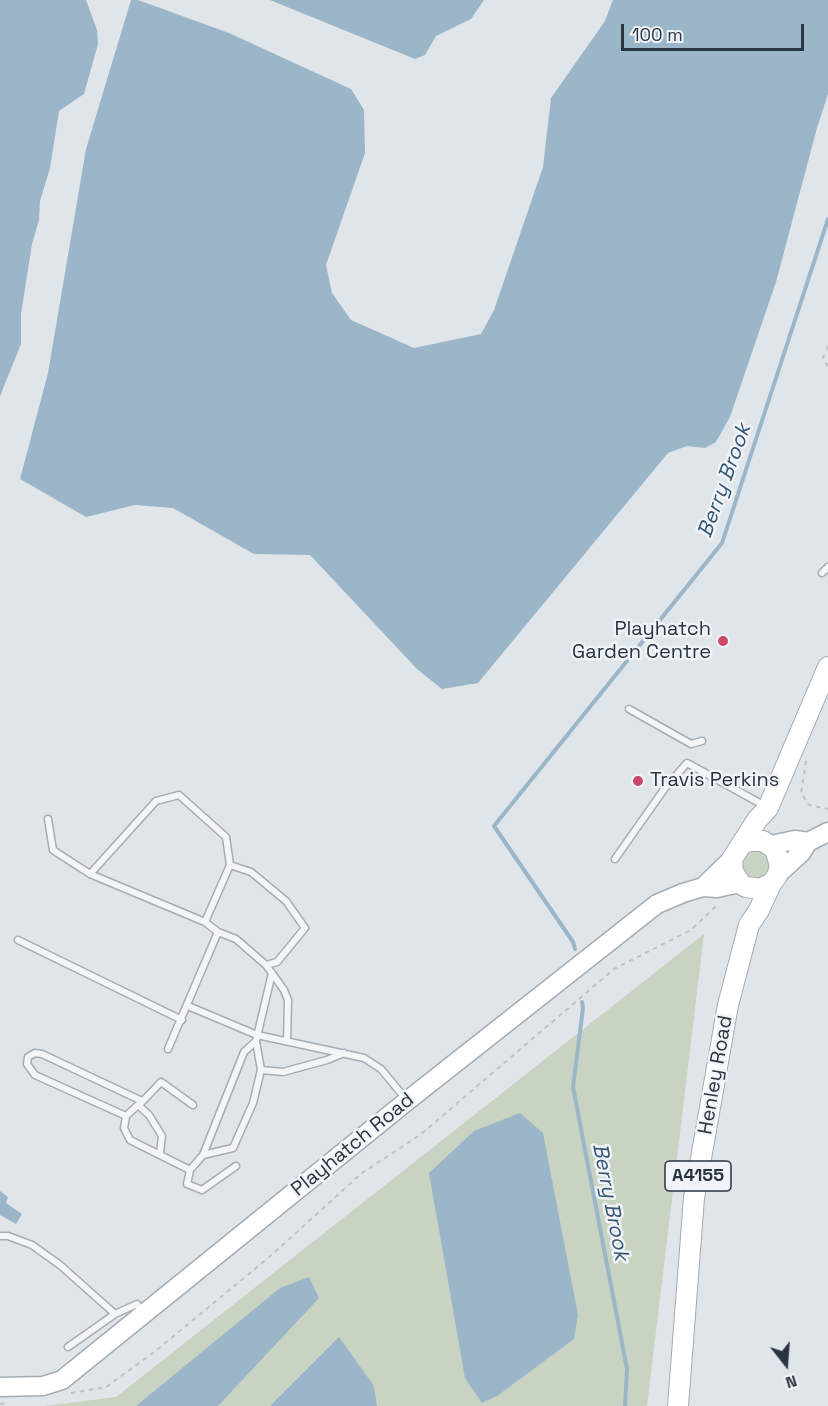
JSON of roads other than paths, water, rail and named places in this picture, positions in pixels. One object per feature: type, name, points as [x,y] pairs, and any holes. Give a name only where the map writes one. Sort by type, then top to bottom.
[{"type":"main road","points":[[828,667],[768,808],[757,820],[737,852],[733,872],[740,884],[759,889],[801,854],[808,842],[828,832]]},
{"type":"main road","points":[[768,808],[770,845]]},
{"type":"main road","points":[[737,852],[756,840],[770,845],[778,854],[775,878]]},
{"type":"main road","points":[[770,845],[795,840],[808,842]]},
{"type":"main road","name":"Playhatch Road","points":[[710,887],[737,852]]},
{"type":"main road","name":"Henley Road","points":[[678,1406],[694,1198],[728,1005],[749,925],[775,878]]},
{"type":"main road","name":"Playhatch Road","points":[[0,1387],[43,1386],[62,1380],[407,1101],[657,904],[683,893],[740,884]]},
{"type":"main road","name":"Henley Road","points":[[740,884],[749,925]]},
{"type":"lane","points":[[822,573],[828,567]]},
{"type":"lane","points":[[629,709],[691,744],[702,741]]},
{"type":"lane","points":[[615,859],[665,788],[687,763],[768,808]]},
{"type":"lane","points":[[90,874],[156,801],[179,795],[226,837],[230,865],[205,922]]},
{"type":"lane","points":[[48,819],[53,850],[90,874],[205,922],[218,932],[236,939],[266,965],[288,1000],[287,1041]]},
{"type":"lane","points":[[230,865],[251,872],[286,901],[305,928],[277,962],[266,965]]},
{"type":"lane","points":[[168,1049],[218,932]]},
{"type":"lane","points":[[18,940],[182,1020]]},
{"type":"lane","points":[[203,1155],[233,1148],[253,1103],[261,1070],[257,1038],[272,973]]},
{"type":"lane","points":[[188,1006],[257,1038],[287,1041],[364,1058],[381,1069],[407,1101]]},
{"type":"lane","points":[[236,1166],[202,1190],[187,1184],[190,1170],[203,1155],[244,1052],[257,1038]]},
{"type":"lane","points":[[126,1116],[35,1075],[27,1064],[28,1057],[35,1053],[42,1054],[140,1103],[162,1136],[160,1153]]},
{"type":"lane","points":[[261,1070],[283,1072],[344,1053]]},
{"type":"lane","points":[[190,1170],[130,1140],[124,1128],[126,1116],[161,1082],[193,1105]]},
{"type":"lane","points":[[0,1236],[8,1236],[33,1245],[60,1265],[115,1314]]},
{"type":"lane","points":[[68,1347],[115,1314],[137,1304],[144,1314]]},
{"type":"water","points":[[0,0],[86,0],[97,30],[98,44],[84,94],[59,111],[50,168],[40,201],[39,220],[32,244],[21,314],[21,344],[0,396]]},
{"type":"water","points":[[131,0],[138,0],[229,33],[351,89],[364,110],[365,153],[326,265],[332,293],[351,320],[414,348],[481,334],[494,310],[543,167],[551,98],[605,21],[613,0],[828,0],[828,94],[776,282],[730,417],[716,442],[705,448],[687,446],[668,453],[478,683],[442,689],[417,669],[310,555],[254,554],[173,508],[135,505],[86,517],[20,479],[48,373],[86,149]]},
{"type":"water","points":[[270,0],[484,0],[471,19],[436,36],[425,55],[415,59]]},
{"type":"water","points":[[520,1113],[543,1133],[578,1315],[574,1339],[497,1396],[482,1403],[465,1378],[429,1173],[474,1131]]},
{"type":"water","points":[[0,1191],[8,1197],[6,1203],[22,1214],[16,1224],[0,1215]]},
{"type":"water","points":[[309,1277],[319,1298],[218,1406],[136,1406],[280,1288]]},
{"type":"water","points":[[339,1337],[374,1386],[377,1406],[270,1406]]},
{"type":"waterway","name":"Berry Brook","points":[[575,949],[573,942],[494,826],[722,543],[828,219]]},
{"type":"waterway","name":"Berry Brook","points":[[582,1002],[573,1087],[627,1369],[625,1406]]},
{"type":"place","name":"Playhatch Garden Centre","points":[[723,641]]},
{"type":"place","name":"Travis Perkins","points":[[638,781]]}]
